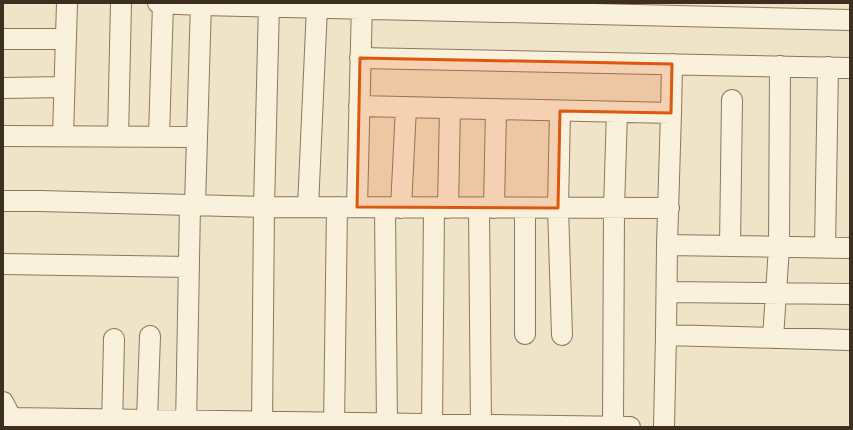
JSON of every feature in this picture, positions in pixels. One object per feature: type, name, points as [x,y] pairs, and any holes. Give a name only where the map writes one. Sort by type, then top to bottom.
[{"type":"street","points":[[63,136],[67,3]]},
{"type":"street","points":[[118,137],[121,3]]},
{"type":"street","points":[[158,3],[317,7],[362,6],[850,20]]},
{"type":"street","points":[[159,137],[163,3]]},
{"type":"street","points":[[186,424],[189,267],[197,137],[201,4]]},
{"type":"street","points":[[262,424],[264,207],[269,5]]},
{"type":"street","points":[[334,425],[347,207],[359,106],[362,6]]},
{"type":"street","points":[[308,207],[317,7]]},
{"type":"street","points":[[3,39],[66,39]]},
{"type":"street","points":[[360,58],[850,68]]},
{"type":"street","points":[[664,427],[672,64]]},
{"type":"street","points":[[773,338],[778,247],[780,66]]},
{"type":"street","points":[[825,248],[828,67]]},
{"type":"street","points":[[3,88],[64,87]]},
{"type":"street","points":[[730,246],[732,100]]},
{"type":"street","points":[[359,106],[671,113]]},
{"type":"street","points":[[387,425],[393,208],[406,107]]},
{"type":"street","points":[[432,425],[441,208],[450,108]]},
{"type":"street","points":[[481,426],[486,208],[496,109]]},
{"type":"street","points":[[560,111],[558,208],[562,335]]},
{"type":"street","points":[[613,427],[614,208],[617,112]]},
{"type":"street","points":[[3,136],[197,137]]},
{"type":"street","points":[[3,201],[264,207],[669,208]]},
{"type":"street","points":[[525,208],[525,334]]},
{"type":"street","points":[[667,245],[850,248]]},
{"type":"street","points":[[3,264],[189,267]]},
{"type":"street","points":[[666,292],[850,294]]},
{"type":"street","points":[[666,335],[850,340]]},
{"type":"street","points":[[147,420],[150,336]]},
{"type":"street","points":[[112,423],[114,339]]},
{"type":"street","points":[[10,415],[112,423],[147,420],[186,424],[630,427]]},
{"type":"highlighted area","points":[[360,58],[672,64],[671,113],[560,111],[558,208],[357,207]]}]
